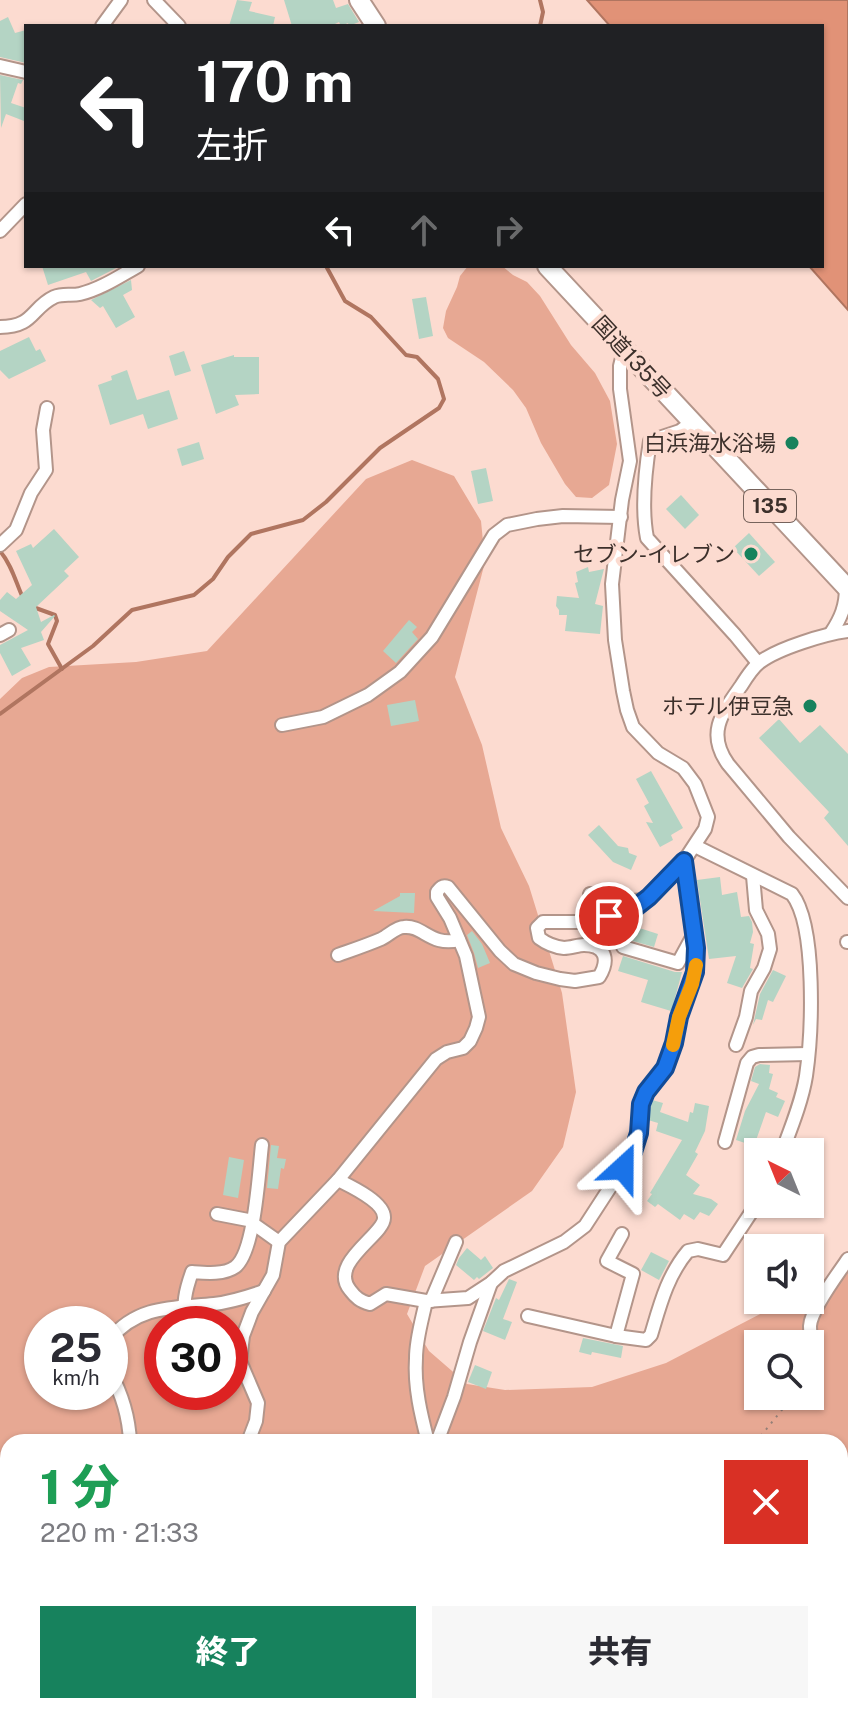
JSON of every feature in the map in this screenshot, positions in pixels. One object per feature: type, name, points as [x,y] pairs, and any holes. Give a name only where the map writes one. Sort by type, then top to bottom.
[{"type":"highway","points":[[359,0],[372,24]]},
{"type":"highway","name":"国道135号","points":[[549,268],[847,588]]},
{"type":"street","points":[[103,24],[121,0]]},
{"type":"street","points":[[154,0],[177,24]]},
{"type":"street","points":[[0,66],[24,72]]},
{"type":"street","points":[[0,231],[24,206]]},
{"type":"street","points":[[1,330],[24,323],[51,299],[79,294],[106,284],[134,268]]},
{"type":"street","points":[[248,1323],[273,1275],[279,1242],[338,1180],[436,1059],[463,1048],[476,1028],[479,1017],[466,956],[437,892],[444,886],[448,887],[514,964],[560,979],[592,979],[599,977],[606,967],[606,958],[601,951],[583,945],[565,948],[549,945],[539,938],[537,928],[543,922],[584,922],[631,911],[684,861],[705,829],[708,817],[695,784],[683,768],[658,753],[633,727],[627,710],[615,640],[612,584],[630,461],[620,389],[624,350]]},
{"type":"street","points":[[2,543],[16,530],[31,493],[46,470],[43,430],[47,408]]},
{"type":"street","points":[[692,422],[680,431],[650,441],[644,522],[647,538],[758,663]]},
{"type":"street","points":[[282,725],[323,717],[368,695],[400,672],[432,637],[494,535],[507,525],[563,516],[621,517]]},
{"type":"street","points":[[831,633],[846,603],[847,588]]},
{"type":"street","points":[[848,631],[831,633],[758,663],[718,722],[717,744],[721,755],[789,837],[848,898]]},
{"type":"street","points":[[695,846],[792,894],[802,912],[810,957],[808,1054],[806,1078],[787,1138]]},
{"type":"street","points":[[338,1180],[363,1193],[385,1215],[384,1222],[363,1244],[345,1273],[345,1283],[359,1301],[370,1304],[386,1294],[429,1301],[468,1298],[504,1271],[564,1242],[585,1226],[633,1152],[639,1133],[641,1104],[646,1092],[665,1068],[692,984],[695,972],[694,937],[684,861]]},
{"type":"street","points":[[736,1045],[751,991],[770,949],[768,934],[756,910],[753,876]]},
{"type":"street","points":[[590,894],[605,903],[645,900]]},
{"type":"street","points":[[338,955],[384,938],[402,926],[448,943],[459,940]]},
{"type":"street","points":[[623,947],[678,963],[694,937]]},
{"type":"street","points":[[725,1142],[749,1059],[759,1055],[808,1054]]},
{"type":"street","points":[[185,1305],[192,1272],[222,1271],[235,1267],[244,1257],[253,1224],[262,1145]]},
{"type":"street","points":[[217,1214],[248,1220],[279,1242]]},
{"type":"street","points":[[528,1316],[646,1340],[651,1335],[665,1288],[678,1263],[688,1251],[698,1249],[723,1255],[747,1218]]},
{"type":"street","points":[[616,1336],[633,1274],[607,1261],[622,1234]]},
{"type":"street","points":[[426,1434],[418,1401],[415,1359],[420,1328],[429,1301],[456,1242]]},
{"type":"street","points":[[811,1330],[811,1322],[848,1259]]},
{"type":"street","points":[[440,1434],[491,1283]]},
{"type":"street","points":[[128,1323],[150,1312],[185,1305],[217,1304],[264,1291]]},
{"type":"street","points":[[248,1383],[258,1403],[251,1434]]},
{"type":"street","points":[[125,1410],[130,1434]]},
{"type":"path","points":[[762,1434],[782,1410]]},
{"type":"shaded area","points":[[587,0],[848,0],[848,310],[811,268],[824,268],[824,24],[608,24]]},
{"type":"shaded area","points":[[466,268],[504,268],[527,282],[540,296],[571,345],[595,373],[610,401],[617,444],[609,485],[592,498],[576,497],[565,484],[541,443],[526,408],[513,390],[484,362],[448,338],[443,328],[446,311]]},
{"type":"shaded area","points":[[412,460],[454,476],[481,521],[485,562],[455,677],[482,745],[501,828],[529,886],[562,993],[576,1092],[563,1147],[532,1191],[425,1266],[407,1314],[429,1351],[467,1384],[505,1390],[592,1387],[666,1363],[760,1314],[824,1314],[824,1279],[848,1266],[848,1434],[0,1434],[0,699],[22,678],[49,667],[136,662],[207,651],[366,479]]},
{"type":"building","points":[[237,0],[252,2],[249,11],[275,17],[273,24],[230,24]]},
{"type":"building","points":[[284,0],[333,0],[336,8],[348,4],[359,22],[354,24],[291,24]]},
{"type":"building","points":[[8,17],[15,33],[24,31],[24,63],[0,57],[0,21]]},
{"type":"building","points":[[0,75],[23,80],[21,84],[18,83],[11,103],[24,107],[24,121],[6,114],[1,128]]},
{"type":"building","points":[[43,268],[116,268],[91,281],[86,272],[48,285]]},
{"type":"building","points":[[131,280],[132,290],[123,295],[135,317],[116,328],[103,306],[100,308],[91,300]]},
{"type":"building","points":[[426,297],[433,336],[419,339],[412,299]]},
{"type":"building","points":[[29,337],[46,361],[9,379],[0,370],[0,351]]},
{"type":"building","points":[[184,351],[191,371],[175,376],[169,356]]},
{"type":"building","points":[[234,355],[259,357],[259,394],[235,395],[239,405],[216,414],[201,365]]},
{"type":"building","points":[[127,370],[137,400],[169,390],[178,419],[148,429],[143,414],[110,425],[98,385]]},
{"type":"building","points":[[199,442],[204,459],[182,466],[177,449]]},
{"type":"building","points":[[486,468],[493,501],[478,504],[471,471]]},
{"type":"building","points":[[681,495],[699,515],[685,529],[666,509]]},
{"type":"building","points":[[54,529],[79,557],[64,571],[69,576],[36,607],[41,622],[55,616],[41,632],[44,640],[21,648],[31,665],[12,676],[0,653],[0,645],[28,630],[0,611],[0,600],[7,592],[16,599],[32,585],[16,551],[31,544],[33,548]]},
{"type":"building","points":[[749,533],[775,562],[759,576],[733,548]]},
{"type":"building","points":[[588,567],[589,572],[604,569],[595,604],[603,606],[600,634],[565,631],[567,615],[559,615],[556,606],[557,596],[579,598],[576,572]]},
{"type":"building","points":[[409,620],[417,627],[412,632],[418,639],[396,663],[383,651]]},
{"type":"building","points":[[415,700],[419,721],[391,726],[387,705]]},
{"type":"building","points":[[779,719],[800,743],[820,725],[848,754],[848,846],[824,818],[829,812],[759,738]]},
{"type":"building","points":[[651,771],[683,828],[671,835],[673,840],[660,847],[646,822],[653,823],[644,806],[649,803],[636,779]]},
{"type":"building","points":[[599,825],[618,846],[628,848],[629,853],[637,856],[631,870],[613,862],[588,835]]},
{"type":"building","points":[[720,877],[722,895],[737,892],[741,917],[749,916],[752,922],[750,943],[754,944],[750,968],[753,969],[742,988],[727,983],[736,956],[709,959],[697,880]]},
{"type":"building","points":[[400,893],[415,893],[414,913],[373,911],[400,896]]},
{"type":"building","points":[[627,924],[658,934],[654,947],[622,938]]},
{"type":"building","points":[[472,931],[490,963],[478,968],[467,935]]},
{"type":"building","points":[[623,956],[682,972],[671,1011],[641,1002],[648,980],[618,971]]},
{"type":"building","points":[[773,970],[786,976],[773,1002],[768,1000],[762,1020],[756,1019],[753,1025],[760,994]]},
{"type":"building","points":[[770,1065],[769,1073],[773,1074],[769,1089],[785,1101],[778,1117],[766,1112],[757,1138],[744,1138],[744,1143],[736,1140],[745,1111],[759,1084],[751,1081],[755,1067]]},
{"type":"building","points":[[652,1100],[663,1103],[660,1112],[688,1122],[695,1103],[709,1106],[705,1131],[695,1152],[698,1154],[686,1175],[700,1185],[693,1194],[718,1204],[709,1216],[700,1212],[694,1220],[684,1214],[680,1220],[658,1204],[655,1207],[647,1201],[682,1140],[656,1131],[658,1123],[648,1120]]},
{"type":"building","points":[[271,1145],[279,1146],[277,1158],[286,1159],[284,1169],[281,1168],[278,1189],[267,1188]]},
{"type":"building","points":[[229,1157],[244,1160],[238,1198],[223,1195]]},
{"type":"building","points":[[467,1248],[481,1260],[485,1256],[493,1268],[479,1279],[474,1280],[456,1265]]},
{"type":"building","points":[[651,1252],[669,1261],[659,1280],[641,1270]]},
{"type":"building","points":[[509,1279],[517,1282],[503,1319],[512,1322],[505,1340],[483,1331],[496,1298],[499,1300]]},
{"type":"building","points":[[583,1338],[623,1346],[621,1358],[579,1352]]},
{"type":"building","points":[[475,1365],[492,1372],[486,1389],[468,1382]]},
{"type":"waterway","points":[[540,0],[543,12],[540,24]]},
{"type":"waterway","points":[[0,714],[93,646],[132,610],[194,595],[213,579],[228,557],[251,534],[303,520],[326,502],[380,448],[439,408],[444,399],[438,379],[417,357],[406,355],[371,317],[345,301],[327,268]]},
{"type":"waterway","points":[[0,551],[11,568],[23,598]]},
{"type":"waterway","points":[[33,607],[55,615],[57,621],[48,644],[62,669]]},
{"type":"slow traffic","points":[[673,1045],[696,965]]},
{"type":"place","name":"白浜海水浴場","points":[[792,443]]},
{"type":"place","name":"セブン-イレブン","points":[[751,554]]},
{"type":"place","name":"ホテル伊豆急","points":[[810,706]]},
{"type":"route","points":[[609,916],[631,911],[684,861],[696,948],[695,972],[665,1068],[646,1092],[641,1104],[639,1133],[633,1152],[623,1168]]}]
